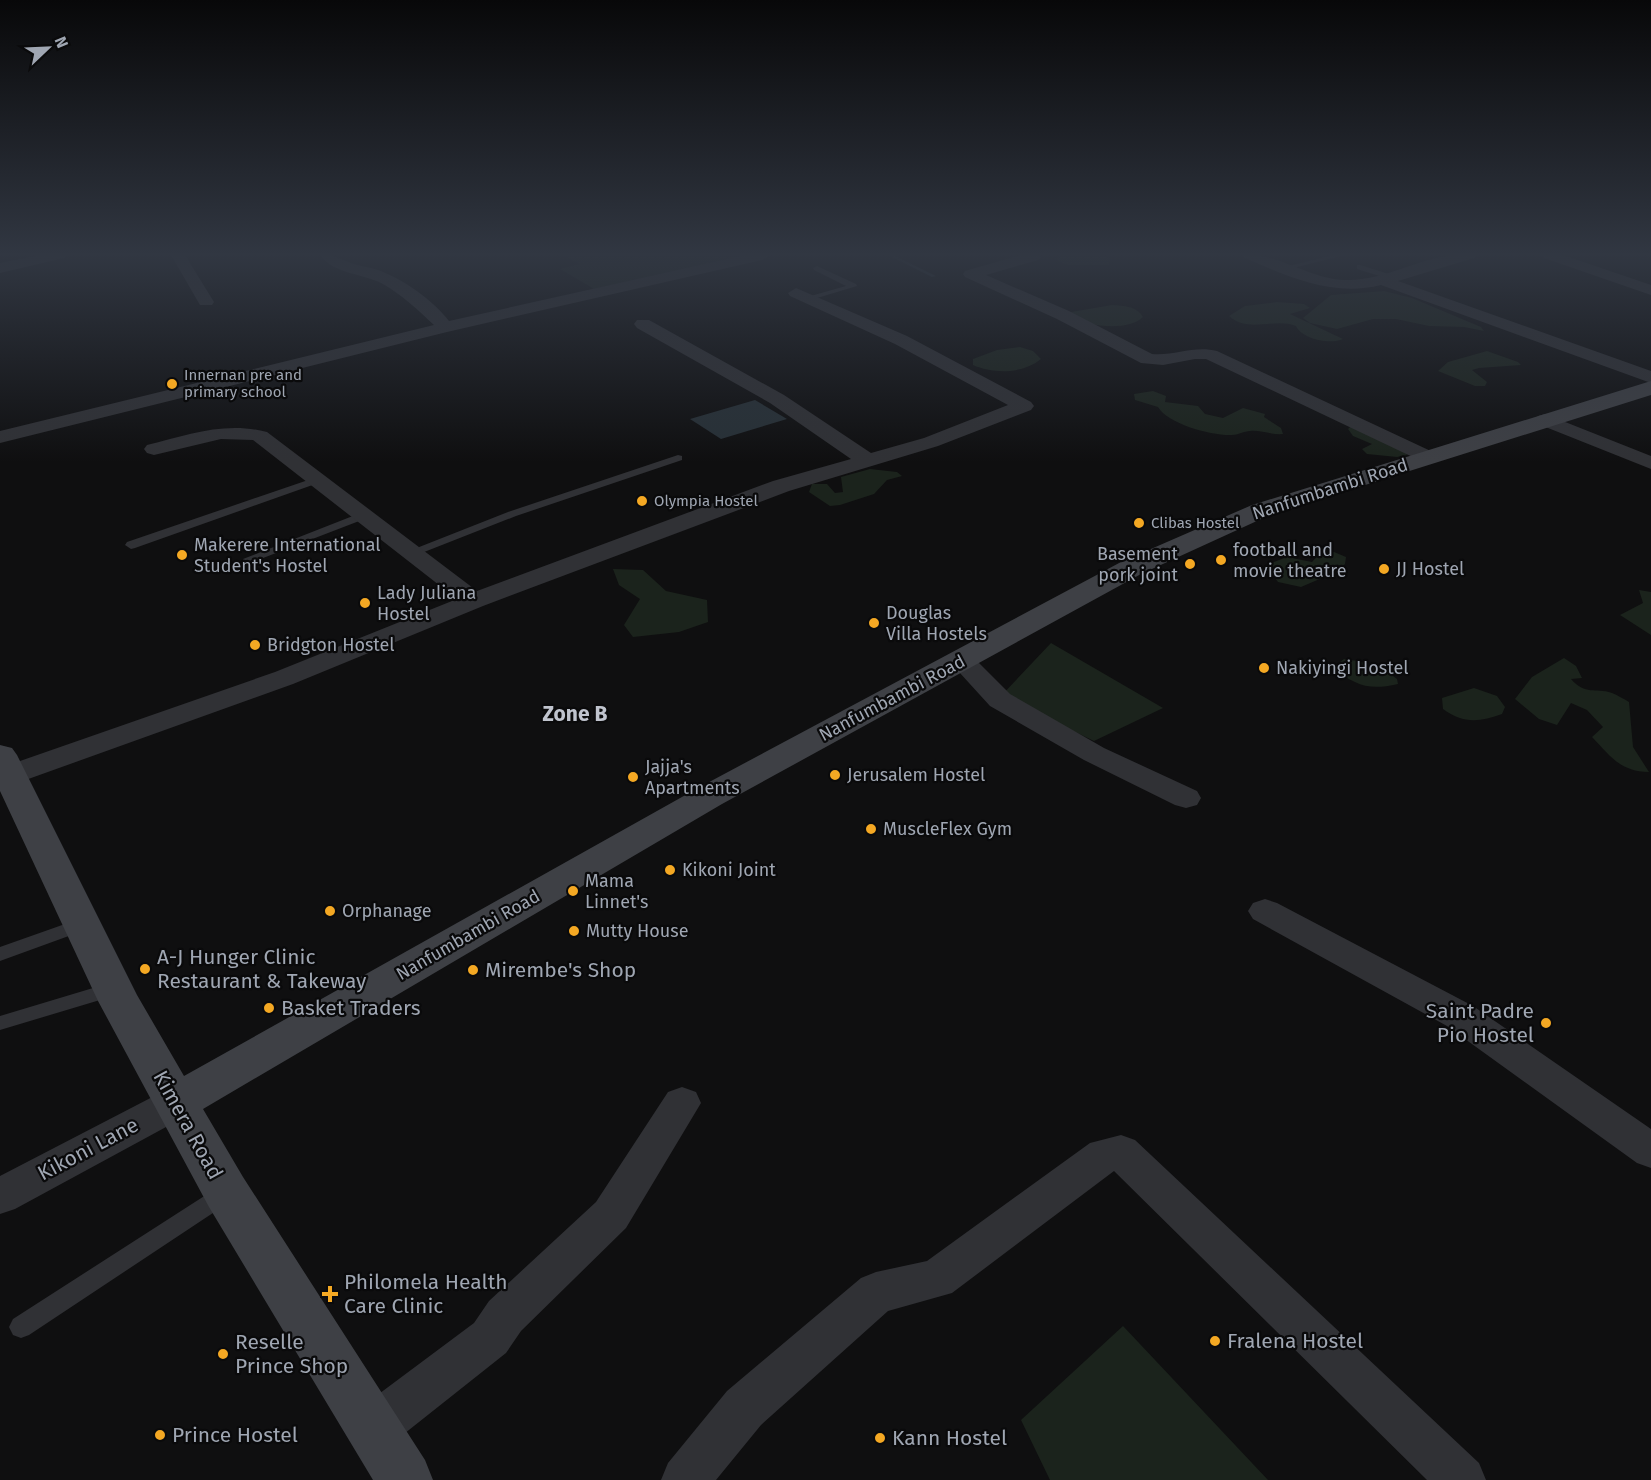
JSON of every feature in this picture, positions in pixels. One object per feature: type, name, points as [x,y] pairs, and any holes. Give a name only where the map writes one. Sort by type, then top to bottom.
[{"type":"street","points":[[0,437],[300,362],[464,324]]},
{"type":"street","points":[[643,324],[777,399],[867,460]]},
{"type":"street","points":[[5,765],[284,678],[474,601],[781,486],[931,442],[1024,406],[901,340],[866,324]]},
{"type":"street","points":[[1080,324],[1147,359],[1159,361],[1196,352],[1211,355],[1428,457]]},
{"type":"street","points":[[1509,324],[1651,377]]},
{"type":"street","name":"Nanfumbambi Road","points":[[176,1104],[710,796],[1131,568],[1261,510],[1651,388]]},
{"type":"street","points":[[1545,420],[1651,463]]},
{"type":"street","points":[[154,449],[233,432],[260,435],[474,601]]},
{"type":"street","points":[[962,661],[1000,700],[1094,754],[1186,798]]},
{"type":"street","name":"Kimera Road","points":[[5,765],[113,989],[176,1104],[226,1192],[405,1480]]},
{"type":"street","points":[[1265,911],[1460,1016],[1651,1151]]},
{"type":"street","points":[[373,1428],[490,1338],[505,1316],[611,1215],[682,1103]]},
{"type":"street","name":"Kikoni Lane","points":[[0,1196],[176,1104]]},
{"type":"street","points":[[685,1480],[744,1408],[876,1293],[938,1279],[1104,1155],[1120,1152],[1462,1480]]},
{"type":"lane","points":[[410,553],[512,513],[678,458]]},
{"type":"lane","points":[[131,545],[317,480]]},
{"type":"lane","points":[[249,559],[363,516]]},
{"type":"lane","points":[[0,954],[82,924]]},
{"type":"lane","points":[[0,1023],[113,989]]},
{"type":"lane","points":[[21,1327],[226,1192]]},
{"type":"shaded area","points":[[1091,324],[1130,324],[1118,326]]},
{"type":"shaded area","points":[[1288,324],[1311,324],[1343,339],[1317,340],[1299,331],[1296,326]]},
{"type":"shaded area","points":[[1315,324],[1355,324],[1337,329]]},
{"type":"shaded area","points":[[1420,324],[1474,324],[1484,331],[1464,327]]},
{"type":"shaded area","points":[[1020,347],[1033,351],[1041,359],[1026,368],[1008,371],[990,370],[973,365],[973,359],[997,350]]},
{"type":"shaded area","points":[[1487,351],[1521,365],[1472,370],[1487,382],[1485,386],[1475,386],[1438,371],[1448,362]]},
{"type":"shaded area","points":[[1153,391],[1166,396],[1165,402],[1198,406],[1205,414],[1223,418],[1243,408],[1265,414],[1264,417],[1281,428],[1283,434],[1248,431],[1223,435],[1191,428],[1171,419],[1158,407],[1135,400],[1134,394]]},
{"type":"shaded area","points":[[755,400],[787,419],[721,439],[690,419]]},
{"type":"shaded area","points":[[1351,426],[1404,448],[1407,455],[1397,457],[1367,454],[1362,449],[1372,444],[1353,436],[1348,429]]},
{"type":"shaded area","points":[[870,469],[897,472],[902,476],[887,480],[874,494],[840,505],[830,506],[809,492],[812,484],[827,484],[835,493],[843,492],[841,477]]},
{"type":"shaded area","points":[[1321,552],[1334,552],[1346,557],[1345,564],[1336,572],[1301,587],[1278,582],[1266,565],[1287,557],[1312,562]]},
{"type":"shaded area","points":[[613,569],[643,570],[666,591],[707,600],[708,622],[679,632],[633,637],[624,625],[640,599],[619,585]]},
{"type":"shaded area","points":[[1639,590],[1651,592],[1651,635],[1620,615],[1643,603]]},
{"type":"shaded area","points":[[1051,643],[1163,708],[1094,741],[1001,696]]},
{"type":"shaded area","points":[[1564,658],[1576,666],[1582,678],[1571,679],[1581,688],[1606,691],[1629,702],[1633,747],[1649,772],[1623,766],[1592,737],[1603,727],[1587,710],[1571,703],[1557,725],[1539,719],[1515,699],[1532,677]]},
{"type":"shaded area","points":[[1344,659],[1379,667],[1397,679],[1398,684],[1378,687],[1363,685],[1348,679],[1332,668]]},
{"type":"shaded area","points":[[1474,688],[1497,696],[1505,707],[1502,714],[1472,720],[1450,714],[1443,709],[1442,698]]},
{"type":"shaded area","points":[[1123,1326],[1268,1480],[1050,1480],[1021,1420]]},
{"type":"place","name":"Innernan pre and primary school","points":[[172,384]]},
{"type":"place","name":"Olympia Hostel","points":[[642,501]]},
{"type":"place","name":"Clibas Hostel","points":[[1139,523]]},
{"type":"place","name":"Makerere International Student's Hostel","points":[[182,555]]},
{"type":"place","name":"football and movie theatre","points":[[1221,560]]},
{"type":"place","name":"Basement pork joint","points":[[1190,564]]},
{"type":"place","name":"JJ Hostel","points":[[1384,569]]},
{"type":"place","name":"Lady Juliana Hostel","points":[[365,603]]},
{"type":"place","name":"Douglas Villa Hostels","points":[[874,623]]},
{"type":"place","name":"Bridgton Hostel","points":[[255,645]]},
{"type":"place","name":"Nakiyingi Hostel","points":[[1264,668]]},
{"type":"place","name":"Jerusalem Hostel","points":[[835,775]]},
{"type":"place","name":"Jajja's Apartments","points":[[633,777]]},
{"type":"place","name":"MuscleFlex Gym","points":[[871,829]]},
{"type":"place","name":"Kikoni Joint","points":[[670,870]]},
{"type":"place","name":"Mama Linnet's","points":[[573,891]]},
{"type":"place","name":"Orphanage","points":[[330,911]]},
{"type":"place","name":"Mutty House","points":[[574,931]]},
{"type":"place","name":"A-J Hunger Clinic Restaurant & Takeway","points":[[145,969]]},
{"type":"place","name":"Mirembe's Shop","points":[[473,970]]},
{"type":"place","name":"Basket Traders","points":[[269,1008]]},
{"type":"place","name":"Saint Padre Pio Hostel","points":[[1546,1023]]},
{"type":"place","name":"Philomela Health Care Clinic","points":[[330,1294]]},
{"type":"place","name":"Fralena Hostel","points":[[1215,1341]]},
{"type":"place","name":"Reselle Prince Shop","points":[[223,1354]]},
{"type":"place","name":"Prince Hostel","points":[[160,1435]]},
{"type":"place","name":"Kann Hostel","points":[[880,1438]]},
{"type":"district","name":"Zone B","points":[[575,714]]}]
